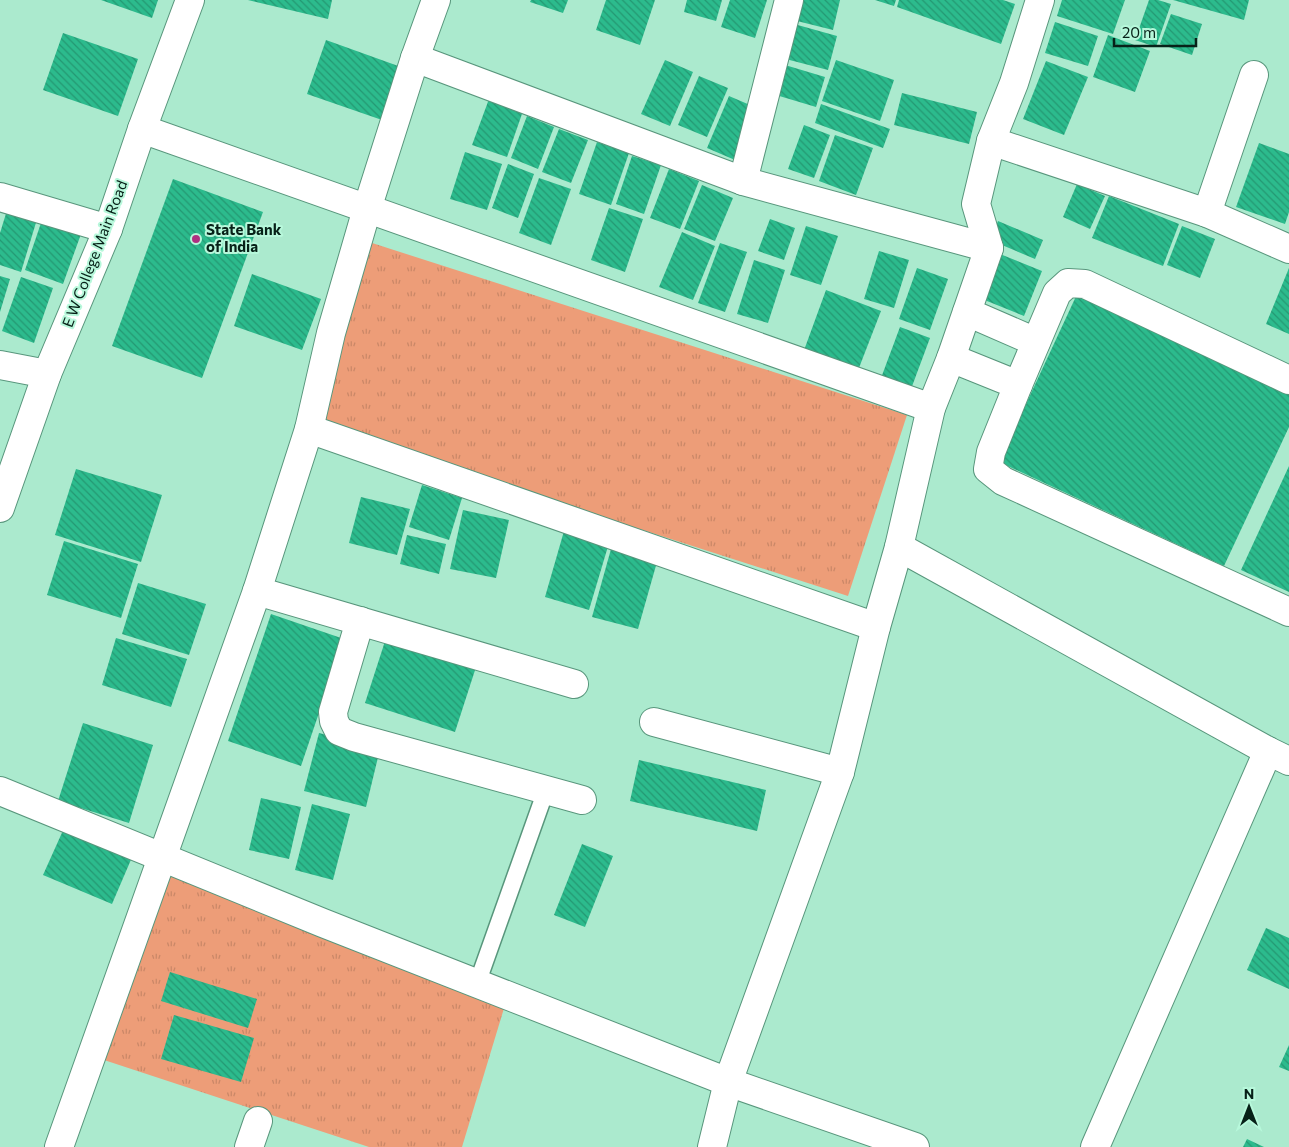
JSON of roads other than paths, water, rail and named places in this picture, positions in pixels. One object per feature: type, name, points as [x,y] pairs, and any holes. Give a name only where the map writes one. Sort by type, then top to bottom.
[{"type":"street","name":"E W College Main Road","points":[[0,508],[47,374],[108,229],[142,129],[190,0]]},
{"type":"street","points":[[59,1147],[257,591],[309,429],[331,333],[367,209],[415,58],[436,0]]},
{"type":"street","points":[[743,181],[789,0]]},
{"type":"street","points":[[712,1147],[728,1082],[840,772],[898,547],[931,408],[951,358],[989,248],[976,204],[991,142],[1014,83],[1040,0]]},
{"type":"street","points":[[415,58],[743,181],[989,248]]},
{"type":"street","points":[[1207,213],[1254,75]]},
{"type":"street","points":[[142,129],[931,408]]},
{"type":"street","points":[[991,142],[1207,213],[1289,248]]},
{"type":"street","points":[[0,197],[108,229]]},
{"type":"street","points":[[1289,380],[1085,284],[1068,283],[1057,293],[1036,342],[991,452],[988,470],[1003,481],[1289,612]]},
{"type":"street","points":[[967,312],[1036,342]]},
{"type":"street","points":[[951,358],[1018,385]]},
{"type":"street","points":[[0,365],[47,374]]},
{"type":"street","points":[[309,429],[876,627]]},
{"type":"street","points":[[898,547],[1278,756],[1095,1147]]},
{"type":"street","points":[[257,591],[574,684]]},
{"type":"street","points":[[360,621],[333,712],[334,721],[339,731],[354,737],[582,800]]},
{"type":"street","points":[[654,722],[840,772]]},
{"type":"street","points":[[0,791],[477,984],[728,1082],[916,1147]]},
{"type":"street","points":[[249,1147],[258,1121]]},
{"type":"lane","points":[[477,984],[546,790]]},
{"type":"place","name":"State Bank of India","points":[[196,239]]}]
